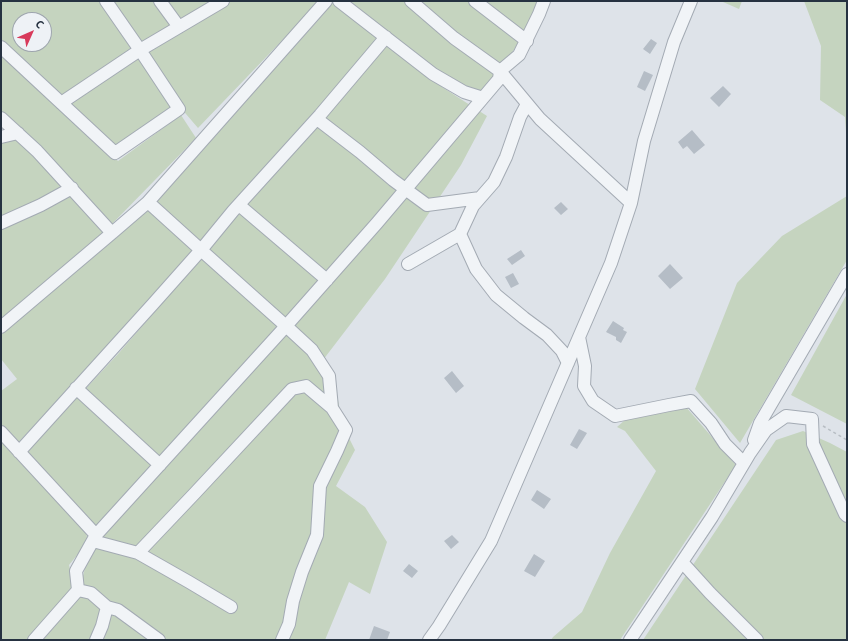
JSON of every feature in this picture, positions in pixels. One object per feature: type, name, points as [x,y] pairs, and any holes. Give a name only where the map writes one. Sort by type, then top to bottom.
[{"type":"street","points":[[1,47],[115,153],[179,109],[106,1]]},
{"type":"street","points":[[160,1],[179,28]]},
{"type":"street","points":[[1,327],[148,202],[326,1]]},
{"type":"street","points":[[339,1],[433,74],[464,92],[483,98]]},
{"type":"street","points":[[411,1],[454,38],[500,71],[540,119],[631,203]]},
{"type":"street","points":[[476,1],[526,41]]},
{"type":"street","points":[[34,640],[78,590],[76,571],[95,538],[327,280],[406,189],[499,79],[500,71],[520,55],[544,1]]},
{"type":"street","points":[[429,640],[491,541],[611,263],[631,203],[644,141],[674,42],[691,1]]},
{"type":"street","points":[[61,103],[140,50],[221,2]]},
{"type":"street","points":[[19,452],[201,250],[239,204],[317,119],[386,37]]},
{"type":"street","points":[[408,264],[460,234],[473,206],[494,182],[506,157],[520,117],[527,104]]},
{"type":"street","points":[[1,118],[37,150],[112,233]]},
{"type":"street","points":[[317,119],[393,180],[428,205],[480,198]]},
{"type":"street","points":[[1,137],[18,133]]},
{"type":"street","points":[[1,223],[41,205],[72,188]]},
{"type":"street","points":[[148,202],[312,350],[329,376],[332,408]]},
{"type":"street","points":[[239,204],[327,280]]},
{"type":"street","points":[[460,234],[476,269],[496,295],[547,335],[562,351],[568,363]]},
{"type":"street","points":[[747,458],[760,422],[847,274]]},
{"type":"street","points":[[579,337],[585,366],[584,386],[593,401],[615,416],[691,401],[711,423],[726,444],[747,458]]},
{"type":"street","points":[[138,553],[292,389],[306,386],[332,408],[346,430],[320,486],[317,535],[302,572],[289,624],[282,640]]},
{"type":"street","points":[[76,388],[160,465]]},
{"type":"street","points":[[630,640],[712,517],[747,458],[766,430],[786,416],[812,419],[813,444],[847,516]]},
{"type":"street","points":[[1,432],[95,538],[138,553],[231,607]]},
{"type":"street","points":[[682,562],[710,593],[757,640]]},
{"type":"street","points":[[78,590],[91,593],[107,607],[118,610],[159,640]]},
{"type":"street","points":[[96,640],[102,626],[107,607]]},
{"type":"path","points":[[812,419],[847,440]]},
{"type":"green space","points":[[1,1],[320,1],[198,128],[180,107],[119,149],[15,52],[52,52],[52,12],[12,12],[12,49],[1,39]]},
{"type":"green space","points":[[346,1],[539,1],[529,28],[485,92],[447,81]]},
{"type":"green space","points":[[722,1],[742,1],[739,9]]},
{"type":"green space","points":[[804,1],[847,1],[847,147],[845,117],[820,100],[821,46]]},
{"type":"green space","points":[[333,2],[442,87],[487,116],[461,165],[385,279],[323,360],[337,394],[342,424],[355,450],[336,486],[365,507],[387,542],[370,594],[349,582],[325,640],[100,640],[109,611],[81,584],[88,556],[101,541],[26,455],[35,443],[118,354],[209,249],[156,201],[205,144]]},
{"type":"green space","points":[[1,51],[118,161],[181,115],[196,138],[112,224],[1,111]]},
{"type":"green space","points":[[17,138],[61,182],[59,190],[1,220],[1,141]]},
{"type":"green space","points":[[71,196],[108,234],[1,323],[1,227]]},
{"type":"green space","points":[[847,196],[847,260],[740,443],[695,389],[737,283],[782,236]]},
{"type":"green space","points":[[148,207],[192,251],[101,354],[16,445],[1,429],[1,391],[17,379],[1,359],[1,335],[108,238]]},
{"type":"green space","points":[[847,294],[847,424],[791,395]]},
{"type":"green space","points":[[686,407],[736,465],[620,640],[551,640],[582,612],[610,553],[656,471],[625,431],[617,427],[625,420]]},
{"type":"green space","points":[[803,431],[847,452],[847,640],[643,640],[776,440]]},
{"type":"green space","points":[[1,436],[85,527],[88,542],[69,565],[74,585],[54,613],[30,640],[1,640]]},
{"type":"green space","points":[[80,592],[103,608],[93,640],[38,640]]},
{"type":"building","points":[[651,39],[657,43],[650,54],[643,49]]},
{"type":"building","points":[[644,71],[653,75],[645,91],[637,87]]},
{"type":"building","points":[[723,86],[731,94],[719,107],[710,98]]},
{"type":"building","points":[[692,130],[705,145],[694,154],[687,146],[683,149],[678,142]]},
{"type":"building","points":[[561,202],[568,209],[561,215],[554,208]]},
{"type":"building","points":[[521,250],[525,256],[512,265],[507,259]]},
{"type":"building","points":[[670,264],[683,278],[670,289],[658,276]]},
{"type":"building","points":[[513,273],[519,284],[511,288],[505,277]]},
{"type":"building","points":[[613,321],[624,328],[623,330],[627,332],[621,343],[616,340],[616,337],[606,332]]},
{"type":"building","points":[[452,371],[464,386],[456,393],[444,378]]},
{"type":"building","points":[[579,429],[587,433],[577,449],[570,445]]},
{"type":"building","points":[[537,490],[551,499],[544,509],[531,500]]},
{"type":"building","points":[[452,535],[459,542],[451,549],[444,541]]},
{"type":"building","points":[[534,554],[545,561],[535,577],[524,571]]},
{"type":"building","points":[[409,564],[418,571],[412,578],[403,571]]},
{"type":"building","points":[[374,626],[390,632],[387,640],[369,640]]}]
